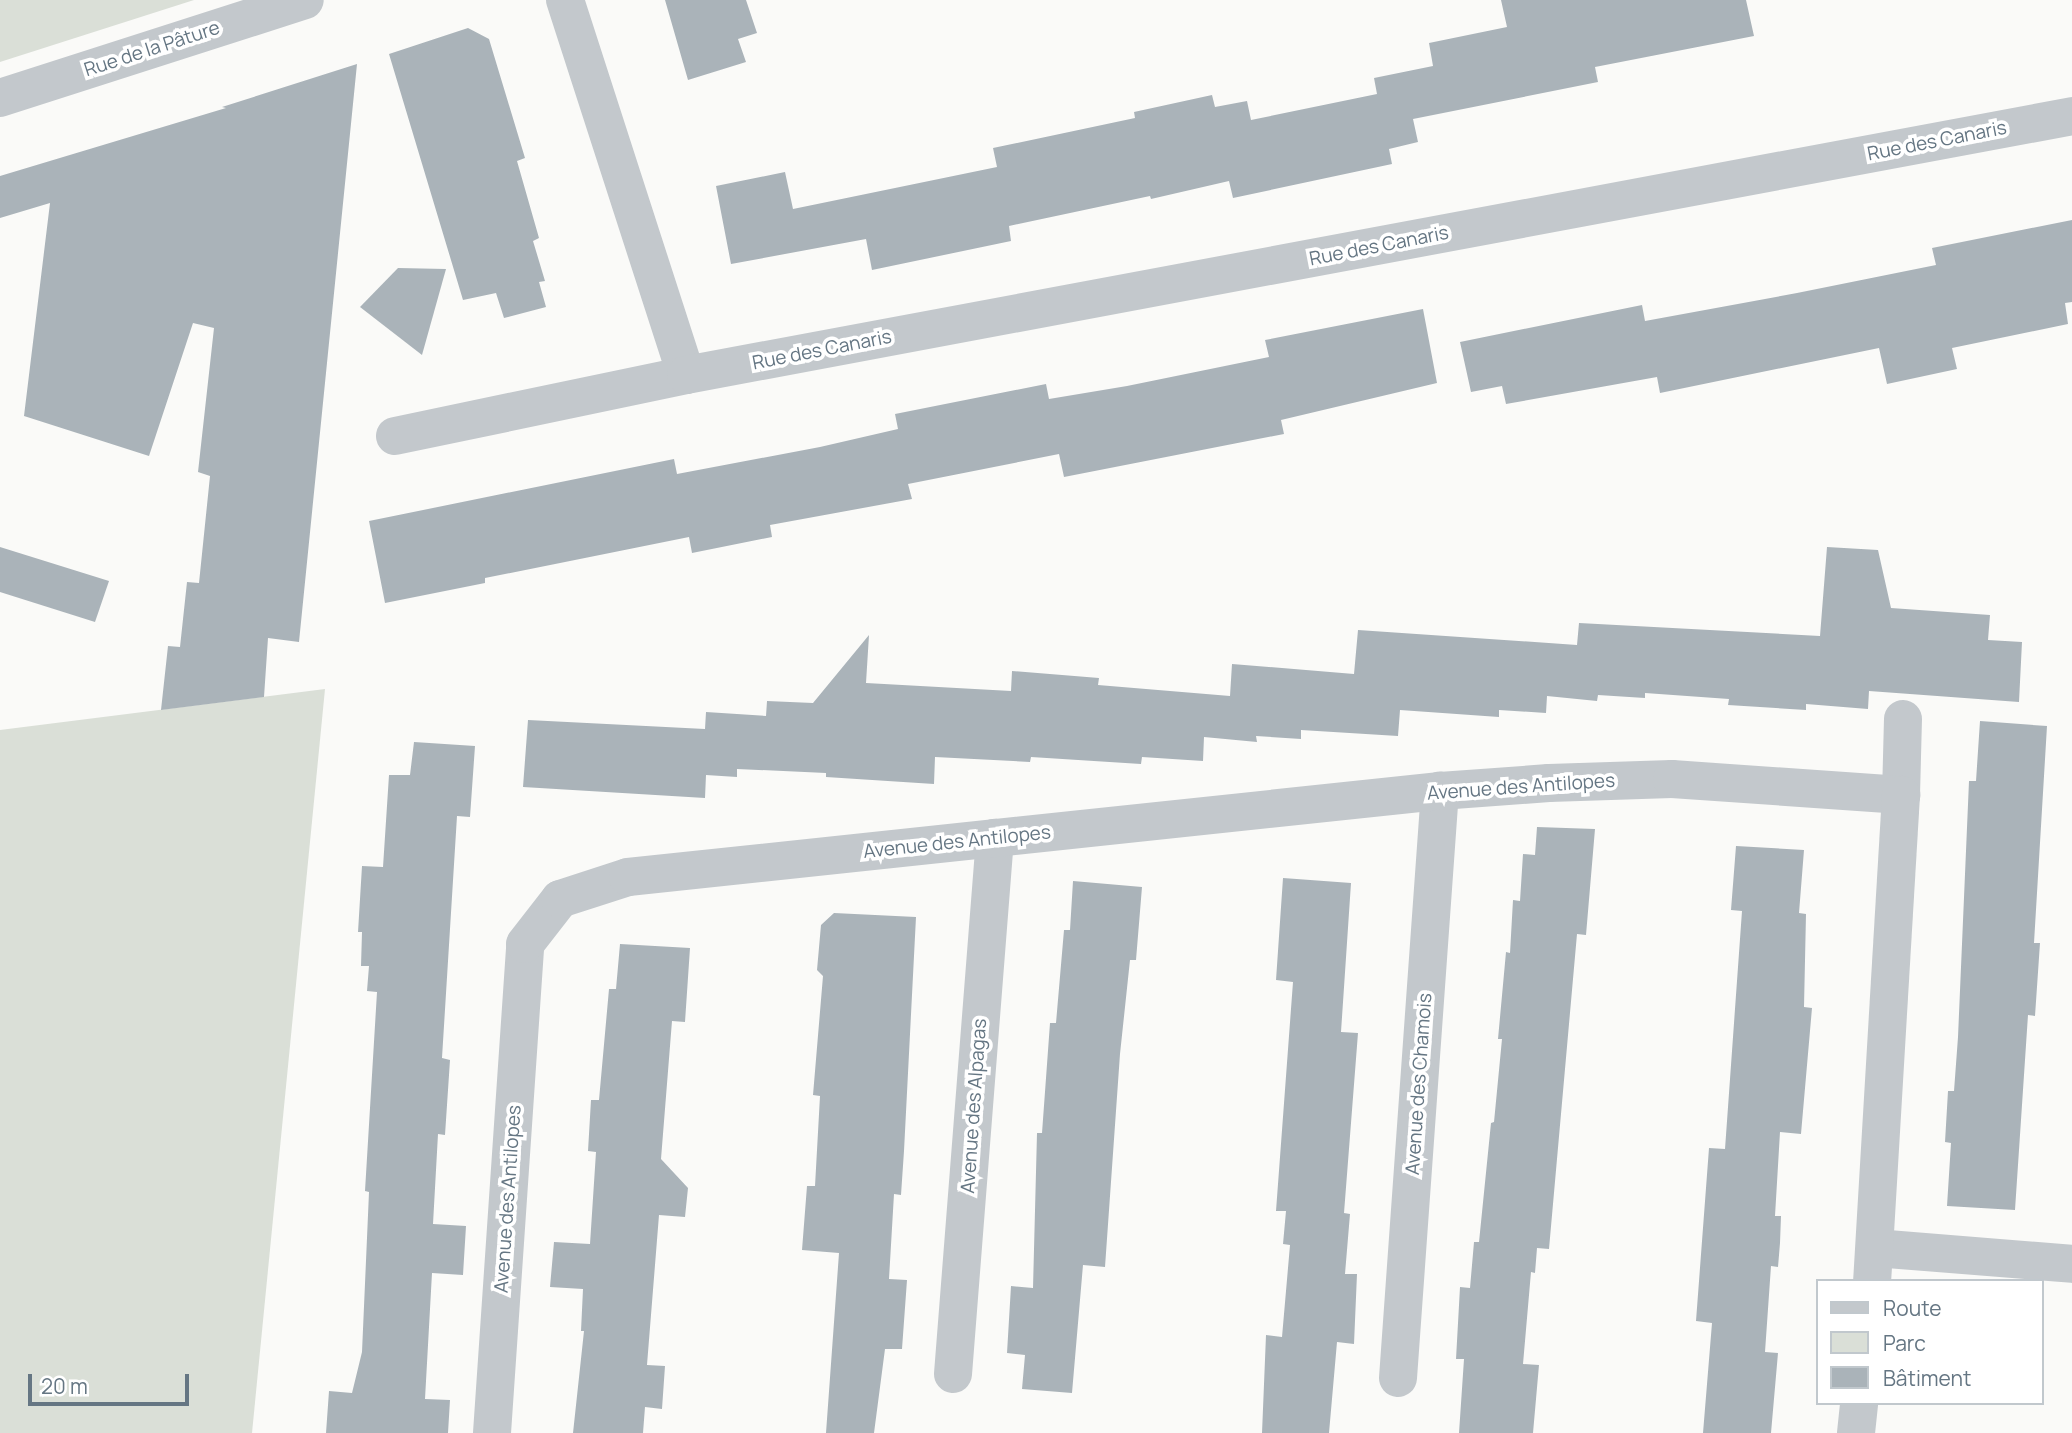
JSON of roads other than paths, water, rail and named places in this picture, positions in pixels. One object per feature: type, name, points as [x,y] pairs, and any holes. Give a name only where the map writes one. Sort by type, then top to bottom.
[{"type":"street","name":"Rue de la Pâture","points":[[0,98],[304,0]]},
{"type":"street","points":[[565,0],[686,375]]},
{"type":"street","name":"Rue des Canaris","points":[[395,436],[686,375],[2072,116]]},
{"type":"street","points":[[1903,719],[1901,795],[1873,1264],[2072,1264]]},
{"type":"street","name":"Avenue des Antilopes","points":[[492,1433],[525,944],[561,899],[628,877],[1440,791],[1549,783],[1672,779],[1901,795]]},
{"type":"street","name":"Avenue des Chamois","points":[[1398,1378],[1440,791]]},
{"type":"street","name":"Avenue des Alpagas","points":[[953,1374],[995,838]]},
{"type":"street","points":[[1856,1433],[1859,1405]]}]
